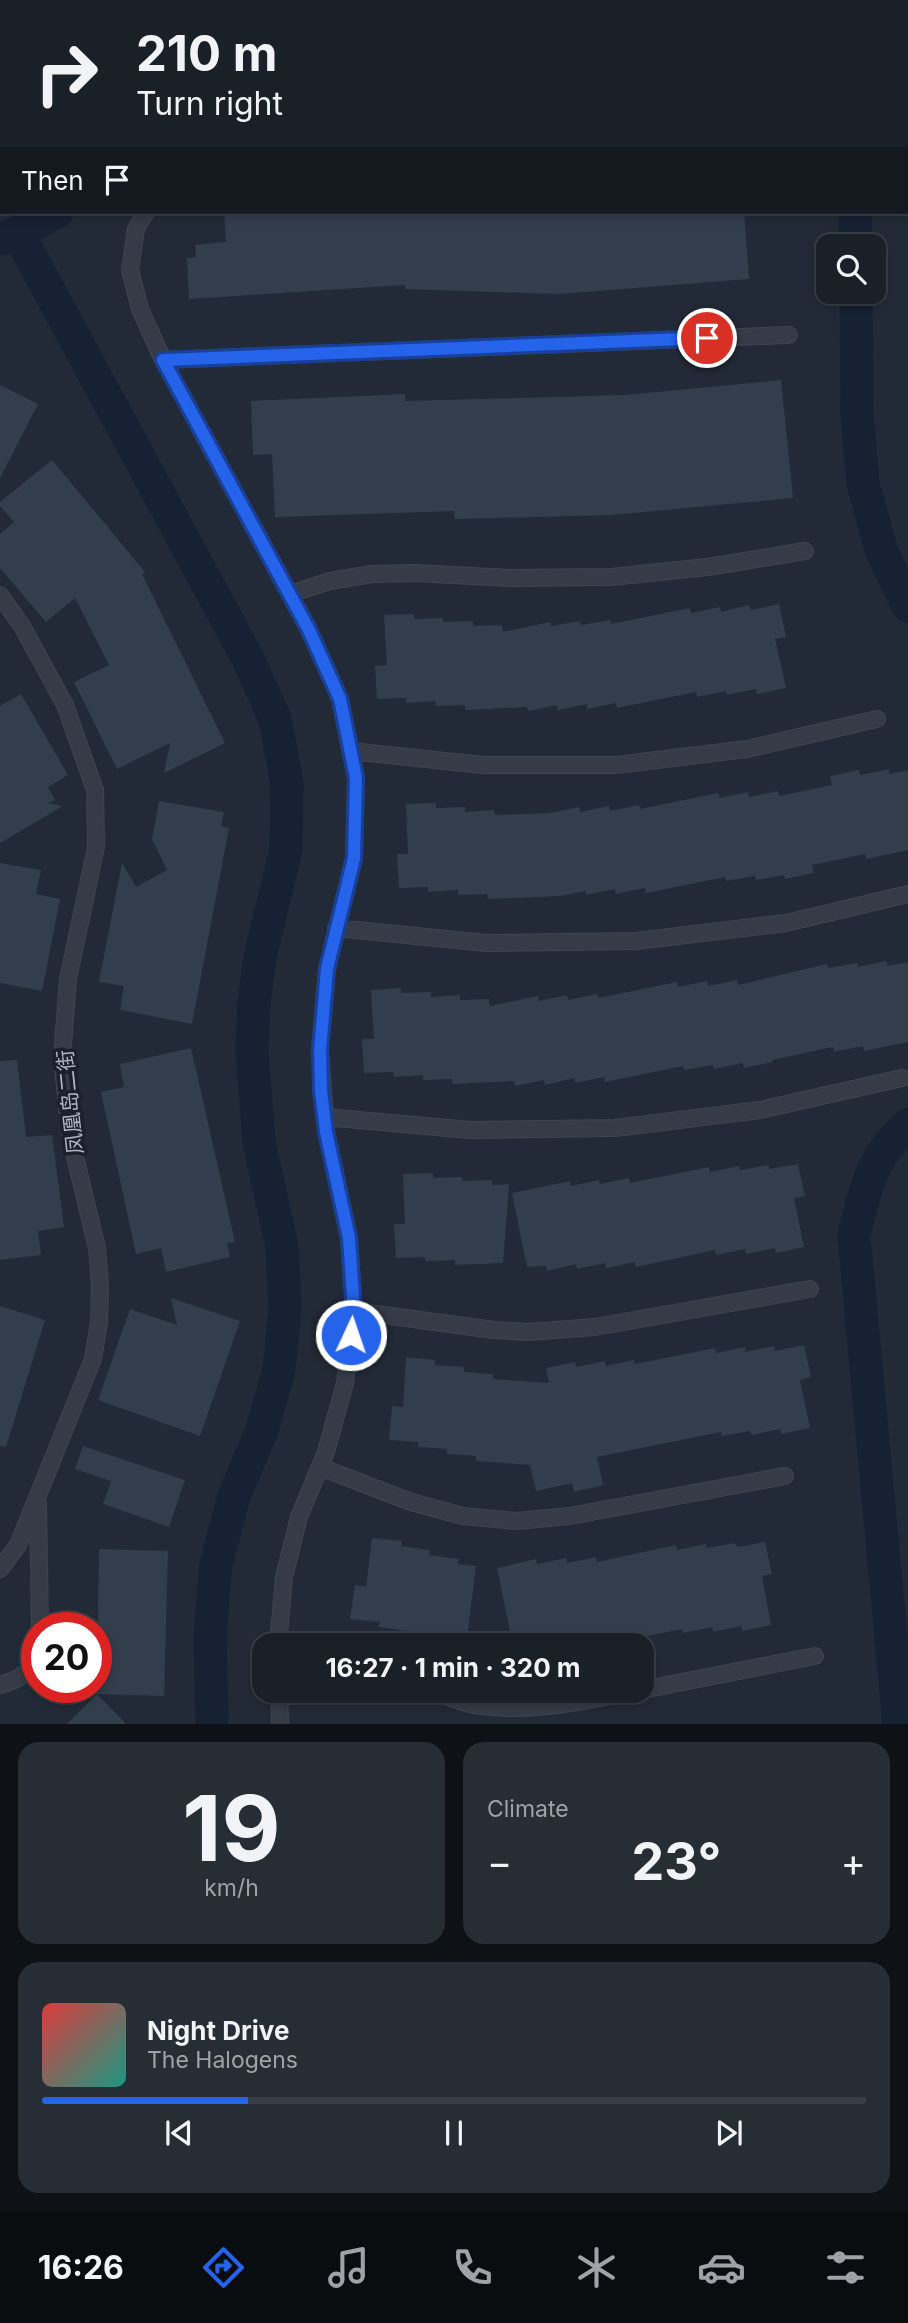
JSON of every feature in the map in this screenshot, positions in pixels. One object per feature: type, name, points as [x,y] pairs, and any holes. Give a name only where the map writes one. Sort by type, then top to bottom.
[{"type":"lane","points":[[145,214],[136,229],[130,270],[140,310],[163,360],[309,630],[340,699],[356,778],[354,858],[336,928],[322,1010],[321,1091],[334,1173],[349,1238],[354,1311],[345,1383],[326,1452],[299,1517],[284,1577],[279,1633]]},
{"type":"lane","points":[[163,360],[789,335]]},
{"type":"lane","points":[[290,594],[330,581],[372,574],[415,573],[512,578],[611,576],[708,567],[805,551]]},
{"type":"lane","name":"凤凰岛二街","points":[[0,595],[22,625],[65,705],[95,790],[96,847],[68,979],[62,1058],[70,1136],[97,1248],[100,1285],[99,1322],[93,1359],[18,1545],[0,1569]]},
{"type":"lane","points":[[350,751],[483,765],[615,765],[747,749],[877,719]]},
{"type":"lane","points":[[336,928],[486,943],[636,941],[786,923],[908,894]]},
{"type":"lane","points":[[325,1117],[470,1130],[615,1128],[760,1111],[902,1078]]},
{"type":"lane","points":[[354,1311],[494,1330],[561,1331],[810,1289]]},
{"type":"lane","points":[[320,1466],[411,1502],[463,1516],[516,1521],[570,1516],[785,1476]]},
{"type":"lane","points":[[38,1497],[40,1612]]},
{"type":"lane","points":[[654,1687],[815,1656]]},
{"type":"lane","points":[[0,1685],[21,1677]]},
{"type":"lane","points":[[279,1703],[280,1724]]},
{"type":"lane","points":[[466,1703],[527,1709],[572,1703]]},
{"type":"building","points":[[224,214],[744,214],[749,279],[559,294],[405,289],[405,285],[189,299],[187,258],[196,257],[195,245],[226,242]]},
{"type":"building","points":[[781,380],[793,498],[612,515],[455,519],[454,511],[275,517],[272,454],[253,455],[251,401],[405,394],[405,401],[625,395]]},
{"type":"building","points":[[0,385],[38,404],[0,478]]},
{"type":"building","points":[[52,460],[145,572],[142,574],[225,743],[164,773],[170,743],[117,769],[74,682],[109,665],[75,598],[46,622],[0,568],[0,534],[14,522],[0,506],[0,502]]},
{"type":"building","points":[[779,604],[786,637],[775,639],[786,688],[757,694],[756,689],[727,695],[726,691],[697,697],[696,692],[617,708],[616,703],[587,709],[587,704],[558,710],[557,705],[528,711],[527,707],[465,710],[465,705],[436,706],[435,701],[406,703],[406,698],[377,699],[375,666],[387,665],[384,615],[414,614],[414,619],[473,621],[473,626],[502,625],[503,632],[550,622],[551,626],[580,621],[581,625],[610,620],[611,624],[690,608],[691,613],[720,607],[721,612],[749,605],[751,610]]},
{"type":"building","points":[[21,694],[68,775],[48,787],[55,800],[48,803],[63,806],[0,843],[0,706]]},
{"type":"building","points":[[889,769],[889,774],[908,770],[908,850],[866,859],[865,854],[812,865],[814,873],[785,879],[784,875],[726,881],[725,877],[646,893],[645,888],[616,894],[615,889],[586,895],[585,891],[561,896],[488,899],[487,894],[458,895],[458,890],[428,892],[428,887],[399,888],[397,854],[408,854],[406,804],[436,803],[436,808],[465,807],[465,812],[494,810],[495,815],[550,813],[579,807],[580,812],[609,806],[610,811],[639,805],[640,809],[718,793],[720,798],[748,792],[749,797],[778,791],[779,796],[832,785],[830,776],[859,770],[860,775]]},
{"type":"building","points":[[159,801],[224,812],[221,826],[229,828],[192,1024],[120,1010],[124,986],[99,982],[122,863],[136,887],[167,870],[152,839]]},
{"type":"building","points":[[0,863],[41,870],[36,894],[60,899],[42,991],[0,983]]},
{"type":"building","points":[[886,961],[888,966],[908,962],[908,1042],[864,1051],[863,1046],[834,1052],[833,1047],[744,1068],[743,1063],[714,1069],[713,1065],[684,1070],[683,1066],[605,1082],[604,1077],[575,1083],[574,1078],[545,1085],[544,1080],[515,1086],[514,1081],[453,1084],[452,1079],[423,1080],[423,1075],[394,1077],[393,1072],[364,1073],[362,1039],[374,1039],[371,990],[401,988],[401,993],[431,992],[431,997],[460,995],[460,1000],[489,999],[490,1006],[538,996],[539,1001],[567,995],[568,1000],[597,994],[598,998],[677,982],[678,987],[707,981],[708,986],[737,980],[738,985],[827,964],[828,968],[857,963],[858,967]]},
{"type":"building","points":[[191,1048],[235,1242],[227,1243],[230,1257],[166,1272],[161,1248],[136,1254],[101,1092],[124,1087],[120,1064]]},
{"type":"building","points":[[17,1060],[26,1137],[52,1135],[64,1227],[38,1231],[41,1255],[0,1260],[0,1061]]},
{"type":"building","points":[[798,1164],[805,1196],[794,1198],[804,1247],[776,1253],[775,1248],[746,1254],[745,1249],[716,1255],[715,1250],[636,1267],[635,1262],[606,1268],[605,1263],[577,1269],[576,1264],[547,1271],[546,1266],[527,1267],[512,1193],[570,1181],[571,1186],[599,1180],[600,1184],[629,1178],[630,1183],[709,1167],[710,1172],[739,1166],[740,1170]]},
{"type":"building","points":[[433,1173],[433,1178],[462,1177],[462,1181],[492,1180],[492,1185],[509,1184],[503,1263],[455,1265],[455,1260],[396,1258],[394,1224],[405,1224],[403,1174]]},
{"type":"building","points":[[171,1298],[240,1321],[200,1436],[98,1400],[130,1309],[177,1325]]},
{"type":"building","points":[[0,1306],[45,1320],[6,1447],[0,1446]]},
{"type":"building","points":[[804,1345],[811,1377],[800,1380],[810,1428],[781,1434],[780,1429],[752,1435],[750,1431],[722,1436],[721,1432],[597,1457],[603,1485],[574,1492],[572,1483],[536,1491],[530,1465],[476,1461],[476,1456],[447,1454],[447,1449],[418,1447],[418,1442],[389,1440],[392,1406],[403,1407],[406,1357],[435,1360],[435,1365],[464,1367],[464,1372],[493,1374],[493,1379],[549,1383],[546,1368],[575,1362],[576,1367],[605,1361],[606,1366],[634,1360],[635,1364],[715,1348],[716,1353],[745,1347],[745,1352],[774,1346],[775,1351]]},
{"type":"building","points":[[83,1446],[185,1480],[169,1527],[103,1504],[111,1481],[75,1469]]},
{"type":"building","points":[[372,1538],[402,1541],[401,1546],[430,1550],[429,1555],[459,1559],[458,1564],[476,1566],[468,1633],[408,1633],[379,1627],[380,1622],[350,1619],[355,1585],[366,1587]]},
{"type":"building","points":[[765,1542],[772,1574],[762,1576],[771,1625],[743,1631],[741,1626],[713,1632],[712,1627],[683,1633],[682,1629],[654,1635],[511,1633],[497,1568],[536,1559],[537,1564],[566,1558],[567,1563],[596,1557],[597,1562],[676,1545],[677,1550],[706,1544],[707,1548],[735,1543],[737,1547]]},
{"type":"building","points":[[99,1549],[168,1551],[164,1696],[112,1694],[112,1612],[98,1612]]},
{"type":"building","points":[[88,1703],[106,1703],[126,1724],[67,1724]]},
{"type":"waterway","points":[[0,239],[18,233],[53,214]]},
{"type":"waterway","points":[[855,214],[856,234]]},
{"type":"waterway","points":[[18,233],[248,659],[275,719],[287,783],[286,849],[260,957],[252,1049],[259,1142],[282,1247],[285,1309],[279,1370],[262,1430],[234,1496],[216,1565],[210,1637],[212,1724]]},
{"type":"waterway","points":[[856,304],[857,414],[863,484],[882,552],[908,606]]},
{"type":"waterway","points":[[899,1724],[854,1236],[866,1190],[877,1162],[895,1137],[908,1125]]},
{"type":"route","points":[[351,1335],[354,1311],[349,1238],[326,1132],[320,1050],[327,969],[354,858],[356,778],[340,699],[309,630],[163,360],[707,338]]}]
